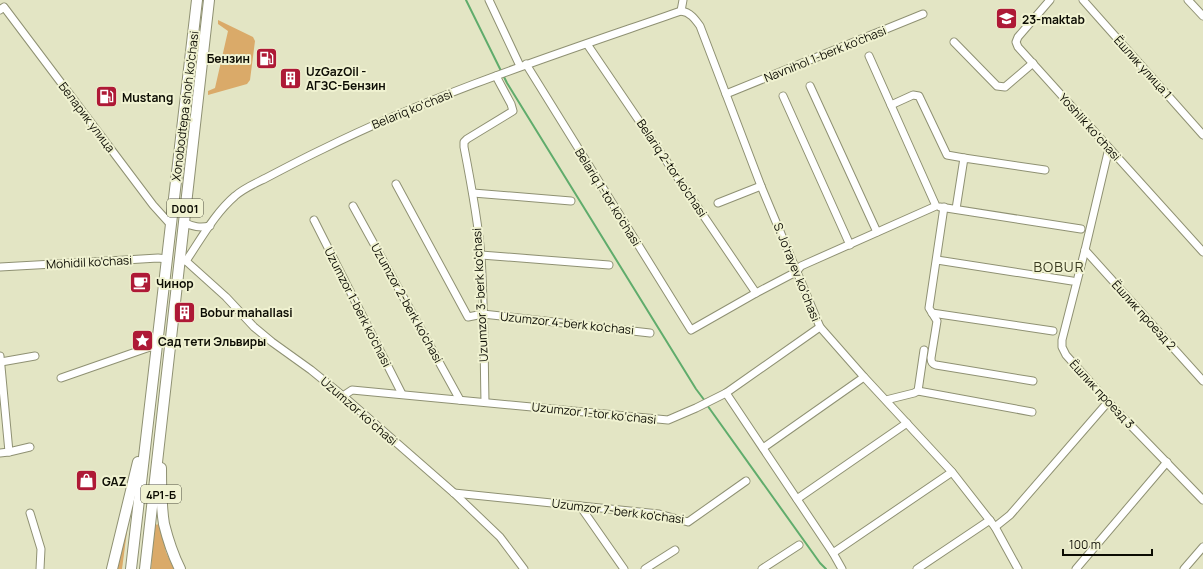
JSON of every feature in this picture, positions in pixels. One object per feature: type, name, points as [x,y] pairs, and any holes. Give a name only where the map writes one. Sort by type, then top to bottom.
[{"type":"highway","name":"Xonobodtepa shoh ko'chasi","points":[[131,569],[197,0]]},
{"type":"highway","name":"Xonobodtepa shoh ko'chasi","points":[[145,569],[161,416],[182,261],[183,222],[209,0]]},
{"type":"highway","points":[[193,36],[204,38]]},
{"type":"highway","name":"Mohidil ko'chasi","points":[[167,259],[182,261]]},
{"type":"highway","points":[[112,569],[148,415]]},
{"type":"highway","name":"4Р1-Б","points":[[161,416],[162,512],[164,525],[172,551],[180,569]]},
{"type":"street","name":"Belariq 1-tor ko'chasi","points":[[489,0],[523,65],[691,330],[756,293]]},
{"type":"street","points":[[681,11],[683,0]]},
{"type":"street","name":"Yoshlik koʻchasi","points":[[1050,0],[1018,37],[1016,42],[1018,47],[1203,252]]},
{"type":"street","name":"Ёшлик улица 1","points":[[1083,0],[1203,135]]},
{"type":"street","points":[[1190,1],[1203,16]]},
{"type":"street","name":"Беларик улица","points":[[2,9],[153,204],[171,225]]},
{"type":"street","name":"Belariq koʻchasi","points":[[182,261],[225,206],[240,192],[299,160],[384,120],[504,72],[681,11]]},
{"type":"street","name":"S. Joʻrayev koʻchasi","points":[[681,11],[690,14],[700,26],[761,186],[820,327],[952,472],[995,527],[1018,569]]},
{"type":"street","name":"Navnihol 1-berk ko'chasi","points":[[726,94],[924,14]]},
{"type":"street","points":[[954,42],[997,86],[1005,87],[1033,63]]},
{"type":"street","name":"Belariq 2-tor ko'chasi","points":[[587,44],[756,293]]},
{"type":"street","points":[[869,56],[936,206]]},
{"type":"street","name":"Uzumzor 3-berk ko'chasi","points":[[485,402],[481,255],[473,193],[464,142],[513,111],[511,104],[496,76]]},
{"type":"street","points":[[810,86],[877,232]]},
{"type":"street","points":[[891,105],[913,95],[919,96],[947,155],[1045,170]]},
{"type":"street","points":[[783,96],[850,245]]},
{"type":"street","name":"Ёшлик проезд 3","points":[[1109,148],[1062,340],[1062,347],[1066,355],[1108,402],[1203,500]]},
{"type":"street","points":[[956,209],[964,158]]},
{"type":"street","name":"Uzumzor 4-berk ko'chasi","points":[[396,184],[468,317],[483,314],[650,333]]},
{"type":"street","points":[[718,203],[761,186]]},
{"type":"street","points":[[473,193],[571,201]]},
{"type":"street","name":"Uzumzor 2-berk ko'chasi","points":[[353,206],[460,400]]},
{"type":"street","points":[[756,293],[796,272],[801,266],[936,206],[1081,229]]},
{"type":"street","points":[[944,208],[929,308],[937,321],[931,362],[933,364],[1033,381]]},
{"type":"street","name":"Uzumzor 1-berk ko'chasi","points":[[314,220],[402,394]]},
{"type":"street","points":[[183,222],[195,227],[202,228],[210,226]]},
{"type":"street","name":"Ёшлик проезд 2","points":[[1085,250],[1203,381]]},
{"type":"street","points":[[481,255],[609,265]]},
{"type":"street","name":"Mohidil ko'chasi","points":[[0,267],[158,258],[167,259]]},
{"type":"street","points":[[937,260],[1072,281]]},
{"type":"street","name":"Uzumzor koʻchasi","points":[[182,261],[226,297],[254,327],[343,396],[454,493],[500,537],[524,569]]},
{"type":"street","points":[[932,313],[1053,331]]},
{"type":"street","name":"Uzumzor 1-tor ko‘chasi","points":[[343,396],[352,390],[668,420],[726,393],[820,327]]},
{"type":"street","points":[[61,378],[150,347],[157,348]]},
{"type":"street","points":[[918,391],[924,350]]},
{"type":"street","points":[[9,452],[0,359],[35,356]]},
{"type":"street","points":[[763,448],[864,377]]},
{"type":"street","points":[[886,400],[918,391],[1032,412]]},
{"type":"street","points":[[726,393],[833,553],[842,569]]},
{"type":"street","points":[[995,527],[1010,515],[1108,402]]},
{"type":"street","points":[[797,499],[907,423]]},
{"type":"street","points":[[0,453],[30,447]]},
{"type":"street","points":[[1076,569],[1167,462]]},
{"type":"street","points":[[833,553],[952,472]]},
{"type":"street","name":"Uzumzor 7-berk ko'chasi","points":[[454,493],[659,514],[688,522],[746,481]]},
{"type":"street","points":[[580,506],[624,569]]},
{"type":"street","points":[[30,513],[41,549],[40,569]]},
{"type":"street","points":[[917,569],[990,520]]},
{"type":"street","points":[[762,569],[798,545]]},
{"type":"street","points":[[1184,569],[1203,547]]},
{"type":"street","points":[[645,569],[675,550]]},
{"type":"shaded area","points":[[218,20],[253,37],[255,41],[250,80],[247,84],[208,95],[208,91],[215,88],[228,31],[218,24]]},
{"type":"shaded area","points":[[130,509],[122,569],[116,569]]},
{"type":"shaded area","points":[[160,524],[166,552],[174,569],[151,569],[154,525]]},
{"type":"waterway","points":[[466,0],[507,83],[696,389],[705,401]]},
{"type":"waterway","points":[[707,405],[820,563],[826,569]]},
{"type":"place","name":"23-maktab","points":[[1007,19]]},
{"type":"place","name":"Бензин","points":[[266,58]]},
{"type":"place","name":"UzGazOil - АГЗС-Бензин","points":[[291,78]]},
{"type":"place","name":"Mustang","points":[[107,97]]},
{"type":"place","name":"Чинор","points":[[140,283]]},
{"type":"place","name":"Bobur mahallasi","points":[[185,312]]},
{"type":"place","name":"Сад тети Эльвиры","points":[[142,341]]},
{"type":"place","name":"GAZ","points":[[86,481]]},
{"type":"district","name":"BOBUR","points":[[1059,266]]}]
